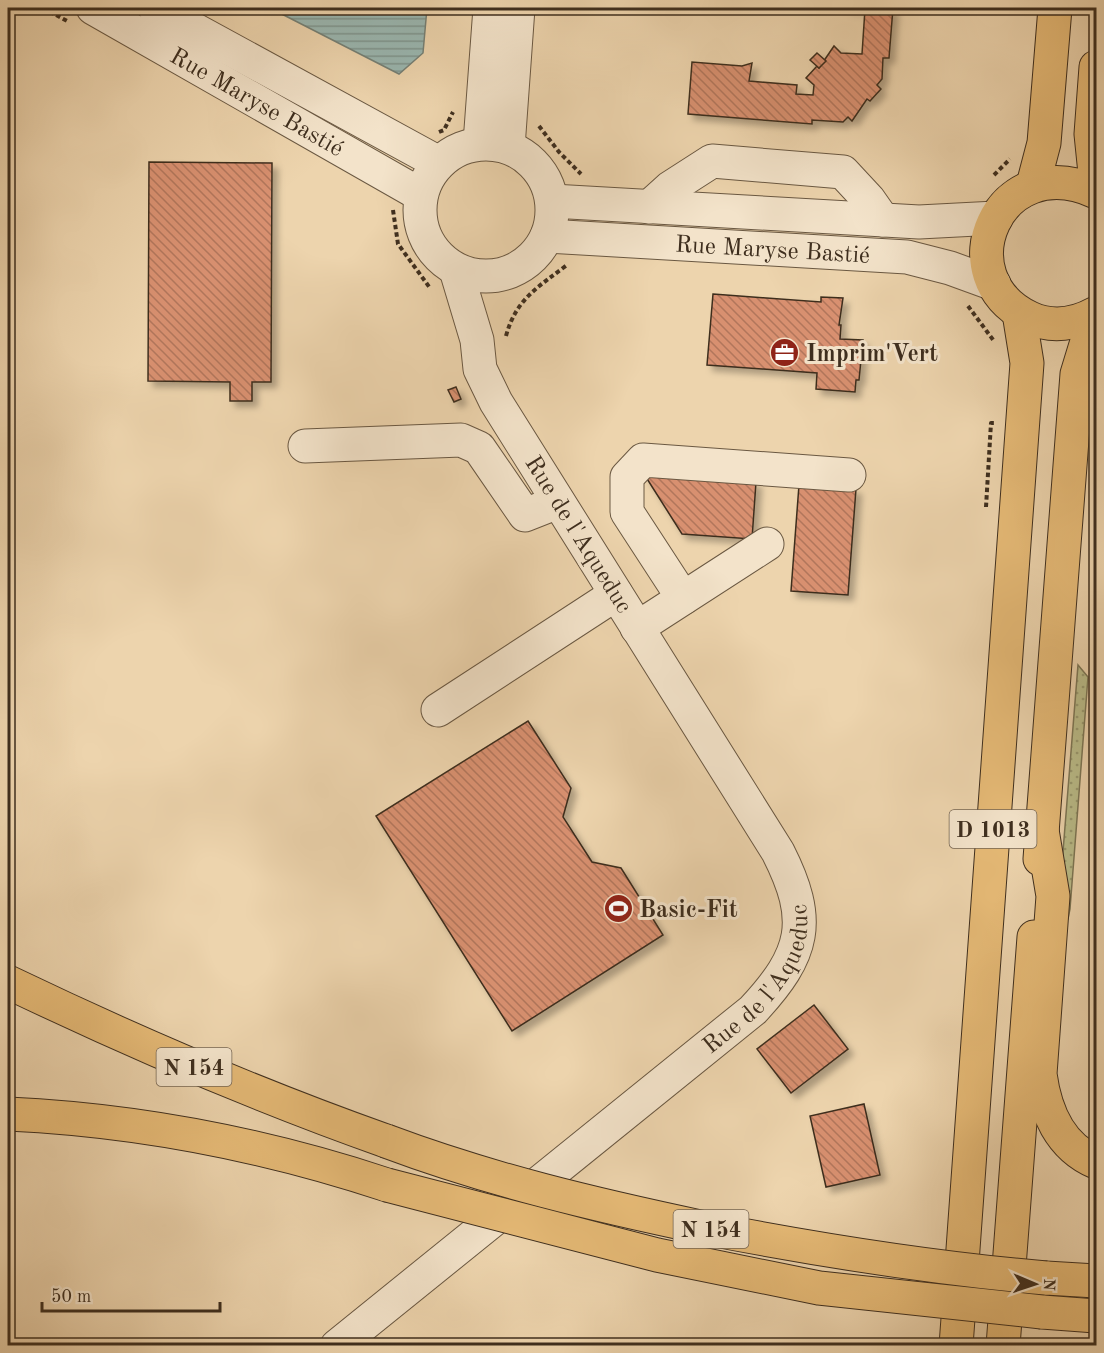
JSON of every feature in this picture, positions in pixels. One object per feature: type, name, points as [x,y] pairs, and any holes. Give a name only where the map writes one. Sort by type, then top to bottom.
[{"type":"main road","points":[[1033,186],[1044,142],[1055,8]]},
{"type":"main road","points":[[1096,67],[1091,134],[1096,183]]},
{"type":"main road","points":[[1096,192],[1077,183],[1055,181],[1033,186],[1005,204],[989,234],[987,251],[988,268],[994,284],[1005,300],[1019,313],[1037,321],[1057,324],[1076,322],[1096,314]]},
{"type":"main road","name":"D 1013","points":[[956,1346],[1027,363],[1019,313]]},
{"type":"main road","name":"D 1013","points":[[1003,1346],[1077,374],[1096,314]]},
{"type":"main road","points":[[1042,830],[1053,896],[1040,1074],[1043,1096],[1058,1130],[1077,1150],[1096,1162]]},
{"type":"main road","name":"N 154","points":[[8,981],[195,1068],[386,1141],[493,1178],[618,1210],[836,1253],[1046,1278],[1096,1281]]},
{"type":"main road","name":"N 154","points":[[8,1114],[58,1117],[196,1134],[312,1160],[387,1185],[657,1255],[819,1288],[1096,1316]]},
{"type":"street","name":"Rue Maryse Bastié","points":[[93,8],[422,195]]},
{"type":"street","name":"Rue Maryse Bastié","points":[[155,8],[434,149]]},
{"type":"street","points":[[490,8],[494,145]]},
{"type":"street","points":[[494,145],[511,98],[518,8]]},
{"type":"street","points":[[494,145],[524,155],[537,168],[547,183],[552,201],[552,219],[547,236],[537,252],[523,265],[506,274],[489,277],[456,270],[439,257],[427,240],[420,221],[422,195],[434,149],[494,145]]},
{"type":"street","points":[[649,207],[670,188],[712,161],[843,172],[869,200],[883,220]]},
{"type":"street","name":"Rue Maryse Bastié","points":[[552,201],[883,220],[953,222],[996,218]]},
{"type":"street","name":"Rue Maryse Bastié","points":[[547,236],[907,257],[950,268],[994,284]]},
{"type":"street","name":"Rue de l'Aqueduc","points":[[337,1346],[753,1010],[783,975],[793,957],[798,940],[799,904],[787,869],[496,402],[480,369],[477,340],[456,270]]},
{"type":"street","name":"Rue de l'Aqueduc","points":[[477,340],[486,309],[506,274]]},
{"type":"street","points":[[305,446],[460,440],[479,448],[525,515],[558,502]]},
{"type":"street","points":[[683,598],[627,512],[627,477],[643,460],[849,475]]},
{"type":"street","points":[[637,628],[767,544]]},
{"type":"street","points":[[438,710],[616,594]]},
{"type":"path","points":[[511,98],[529,98],[540,128],[581,174],[591,179]]},
{"type":"path","points":[[434,149],[455,110]]},
{"type":"path","points":[[963,302],[995,342]]},
{"type":"path","points":[[988,515],[986,504],[991,423],[999,423],[999,414]]},
{"type":"green space","points":[[1078,665],[1088,677],[1070,909],[1068,919],[1057,926]]},
{"type":"water","points":[[270,8],[427,8],[423,53],[399,74]]},
{"type":"building","points":[[845,8],[893,8],[889,58],[883,58],[882,79],[877,85],[881,89],[870,101],[867,99],[852,121],[848,117],[843,122],[812,120],[812,124],[688,114],[692,62],[742,66],[752,63],[749,81],[797,85],[796,94],[813,95],[814,85],[806,78],[817,66],[819,68],[834,46],[841,53],[862,54],[865,9]]},
{"type":"building","points":[[817,53],[826,61],[819,68],[810,60]]},
{"type":"building","points":[[149,162],[272,163],[271,382],[252,382],[252,401],[230,401],[230,382],[148,381]]},
{"type":"building","name":"Imprim'Vert","points":[[713,294],[821,302],[821,297],[843,298],[839,325],[841,325],[840,339],[863,340],[859,380],[856,380],[855,392],[816,389],[817,373],[707,365]]},
{"type":"building","points":[[456,387],[461,399],[454,402],[448,390]]},
{"type":"building","points":[[644,474],[756,482],[752,539],[682,534]]},
{"type":"building","points":[[799,485],[856,489],[848,595],[791,591]]},
{"type":"building","points":[[528,721],[571,788],[563,817],[592,862],[621,868],[663,935],[512,1031],[376,816]]},
{"type":"building","points":[[814,1005],[848,1049],[791,1093],[757,1049]]},
{"type":"building","points":[[864,1104],[880,1175],[826,1187],[810,1116]]},
{"type":"place","name":"Imprim'Vert","points":[[785,353]]},
{"type":"place","name":"Basic-Fit","points":[[618,909]]}]
